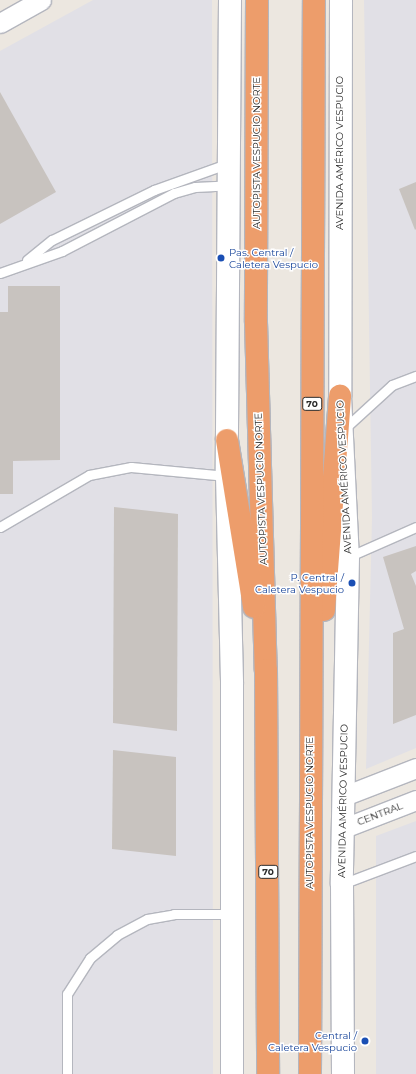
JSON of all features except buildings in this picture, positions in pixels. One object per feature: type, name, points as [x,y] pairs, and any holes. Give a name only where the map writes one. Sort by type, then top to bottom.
[{"type":"highway","name":"AUTOPISTA VESPUCIO NORTE","points":[[257,0],[256,322],[266,670],[268,1074]]},
{"type":"highway","name":"AUTOPISTA VESPUCIO NORTE","points":[[310,1074],[314,0]]},
{"type":"highway","points":[[310,809],[340,396]]},
{"type":"highway","points":[[228,440],[266,670]]},
{"type":"main road","points":[[230,0],[231,163],[227,476],[232,684],[232,1074]]},
{"type":"main road","name":"AVENIDA AMÉRICO VESPUCIO","points":[[341,0],[340,396],[343,430],[348,557],[342,884],[343,1074]]},
{"type":"street","points":[[0,23],[41,0]]},
{"type":"street","points":[[344,796],[416,768]]},
{"type":"street","name":"CENTRAL","points":[[344,828],[416,800]]},
{"type":"lane","points":[[21,264],[68,231],[161,187],[231,163]]},
{"type":"lane","points":[[0,273],[21,264],[62,251],[174,193],[195,187],[230,185]]},
{"type":"lane","points":[[343,430],[392,385],[416,376]]},
{"type":"lane","points":[[0,527],[89,475],[130,467],[227,476]]},
{"type":"lane","points":[[348,557],[416,527]]},
{"type":"lane","points":[[342,884],[416,856]]},
{"type":"lane","points":[[67,1074],[67,994],[90,958],[117,935],[147,919],[174,914],[231,914]]},
{"type":"shaded area","points":[[93,0],[212,0],[213,1074],[0,1074],[0,51]]},
{"type":"shaded area","points":[[364,0],[416,0],[416,748],[366,769],[372,518]]},
{"type":"shaded area","points":[[416,821],[416,1074],[376,1074],[376,836]]},
{"type":"place","name":"Pas. Central / Caletera Vespucio","points":[[221,258]]},
{"type":"place","name":"P. Central / Caletera Vespucio","points":[[352,583]]},
{"type":"place","name":"Central / Caletera Vespucio","points":[[365,1041]]}]
